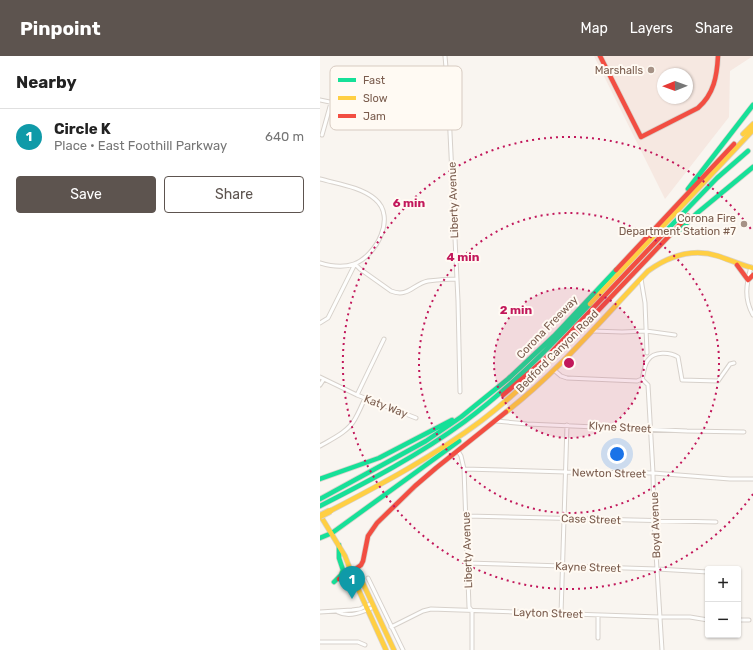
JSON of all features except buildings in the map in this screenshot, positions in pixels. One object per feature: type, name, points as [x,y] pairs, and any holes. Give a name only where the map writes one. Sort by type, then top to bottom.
[{"type":"main road","points":[[600,56],[606,64],[641,137],[698,108],[706,101],[712,92],[716,80],[718,56]]},
{"type":"main road","points":[[664,218],[753,105]]},
{"type":"main road","name":"Corona Freeway","points":[[320,515],[323,503],[461,417],[530,360],[753,124]]},
{"type":"main road","points":[[320,510],[323,503],[369,481],[423,450],[464,422],[512,383],[551,346],[753,130]]},
{"type":"main road","points":[[323,503],[363,488],[417,458],[477,416],[514,387],[544,360],[717,178],[751,148]]},
{"type":"main road","name":"Corona Freeway","points":[[323,503],[381,484],[436,452],[480,422],[525,385],[551,360],[751,148]]},
{"type":"main road","points":[[671,234],[681,229],[696,214],[753,167]]},
{"type":"main road","name":"Bedford Canyon Road","points":[[353,571],[363,561],[368,536],[373,528],[415,486],[527,396],[554,370],[648,271],[663,260],[680,254],[709,254],[718,256],[737,265],[752,268]]},
{"type":"main road","points":[[737,265],[748,280],[753,275]]},
{"type":"main road","points":[[320,480],[379,458],[450,420],[461,417]]},
{"type":"main road","points":[[320,538],[332,533],[474,430],[480,422]]},
{"type":"main road","points":[[320,515],[339,544],[353,571],[355,582]]},
{"type":"main road","points":[[339,544],[339,558],[344,570],[334,582],[349,576],[355,582],[394,650]]},
{"type":"main road","points":[[353,571],[360,577],[386,650]]},
{"type":"street","name":"Liberty Avenue","points":[[445,56],[446,66]]},
{"type":"street","points":[[320,100],[330,103]]},
{"type":"street","points":[[322,135],[330,107]]},
{"type":"street","name":"Liberty Avenue","points":[[450,130],[460,392]]},
{"type":"street","points":[[320,179],[368,194],[381,206],[384,214],[384,224],[378,241],[372,251],[355,264],[328,318],[320,323]]},
{"type":"street","points":[[320,263],[332,266],[355,264]]},
{"type":"street","points":[[355,264],[396,294],[402,294],[415,289],[426,282],[456,279]]},
{"type":"street","points":[[752,268],[748,280],[747,299],[753,315]]},
{"type":"street","points":[[641,279],[645,302],[647,353]]},
{"type":"street","points":[[592,330],[622,332],[646,331],[675,335]]},
{"type":"street","name":"Katy Way","points":[[357,395],[384,339]]},
{"type":"street","points":[[554,370],[561,376],[570,378],[637,381],[642,379],[647,360],[655,355],[671,354],[678,357],[682,380],[718,380],[730,364],[734,363]]},
{"type":"street","name":"Katy Way","points":[[320,377],[364,398],[416,418]]},
{"type":"street","points":[[320,385],[324,379]]},
{"type":"street","name":"Boyd Avenue","points":[[642,379],[648,384],[654,474],[654,521],[662,650]]},
{"type":"street","points":[[320,446],[350,426],[355,419],[364,398]]},
{"type":"street","name":"Klyne Street","points":[[496,421],[527,424],[567,424],[650,429],[744,432]]},
{"type":"street","points":[[561,614],[567,424]]},
{"type":"street","name":"Liberty Avenue","points":[[458,451],[462,456],[464,469],[467,563],[470,607],[472,610],[472,650]]},
{"type":"street","name":"Newton Street","points":[[464,469],[654,474],[753,479]]},
{"type":"street","name":"Case Street","points":[[466,516],[716,522]]},
{"type":"street","name":"Kayne Street","points":[[467,563],[705,572]]},
{"type":"street","points":[[368,578],[403,650]]},
{"type":"street","points":[[320,612],[338,612],[341,614],[359,613],[370,606]]},
{"type":"street","name":"Layton Street","points":[[391,627],[427,610],[690,617],[705,620]]},
{"type":"street","points":[[598,615],[598,638]]},
{"type":"street","points":[[741,620],[750,620]]},
{"type":"street","points":[[320,642],[358,642],[365,645]]},
{"type":"shaded area","points":[[594,56],[753,56],[730,71],[729,117],[665,199]]},
{"type":"traffic: fast","points":[[688,189],[753,105]]},
{"type":"traffic: fast","points":[[664,233],[717,178],[748,151]]},
{"type":"traffic: fast","points":[[674,233],[681,229],[696,214],[753,167]]},
{"type":"traffic: fast","points":[[320,499],[426,441],[461,417],[508,379],[554,336],[616,270]]},
{"type":"traffic: fast","points":[[320,506],[412,456],[464,422],[481,409],[529,366],[590,304]]},
{"type":"traffic: fast","points":[[320,479],[379,458],[452,420]]},
{"type":"traffic: fast","points":[[320,538],[332,533],[459,441]]},
{"type":"traffic: fast","points":[[334,582],[341,575],[343,570],[339,558],[339,545]]},
{"type":"traffic: slow","points":[[743,134],[753,124]]},
{"type":"traffic: slow","points":[[590,304],[753,130]]},
{"type":"traffic: slow","points":[[506,412],[562,362],[648,271],[664,261],[690,253],[699,253],[718,256],[753,268]]},
{"type":"traffic: slow","points":[[330,511],[407,469],[463,434],[517,391],[573,337]]},
{"type":"traffic: slow","points":[[320,516],[330,511]]},
{"type":"traffic: slow","points":[[320,515],[345,556],[355,582],[386,650]]},
{"type":"traffic: slow","points":[[353,571],[360,577],[394,650]]},
{"type":"traffic: jam","points":[[600,56],[641,137],[698,108],[703,103],[708,97],[714,84],[718,56]]},
{"type":"traffic: jam","points":[[616,270],[734,144]]},
{"type":"traffic: jam","points":[[573,337],[688,216]]},
{"type":"traffic: jam","points":[[503,395],[544,360],[664,233]]},
{"type":"traffic: jam","points":[[737,265],[748,280],[753,275]]},
{"type":"traffic: jam","points":[[353,571],[361,565],[368,536],[377,523],[415,486],[506,412]]},
{"type":"traffic: jam","points":[[339,579],[349,576],[355,581]]},
{"type":"place","name":"Marshalls","points":[[651,70]]},
{"type":"place","name":"Corona Fire Department Station #7","points":[[744,224]]},
{"type":"place","name":"Circle K","points":[[352,599]]}]
